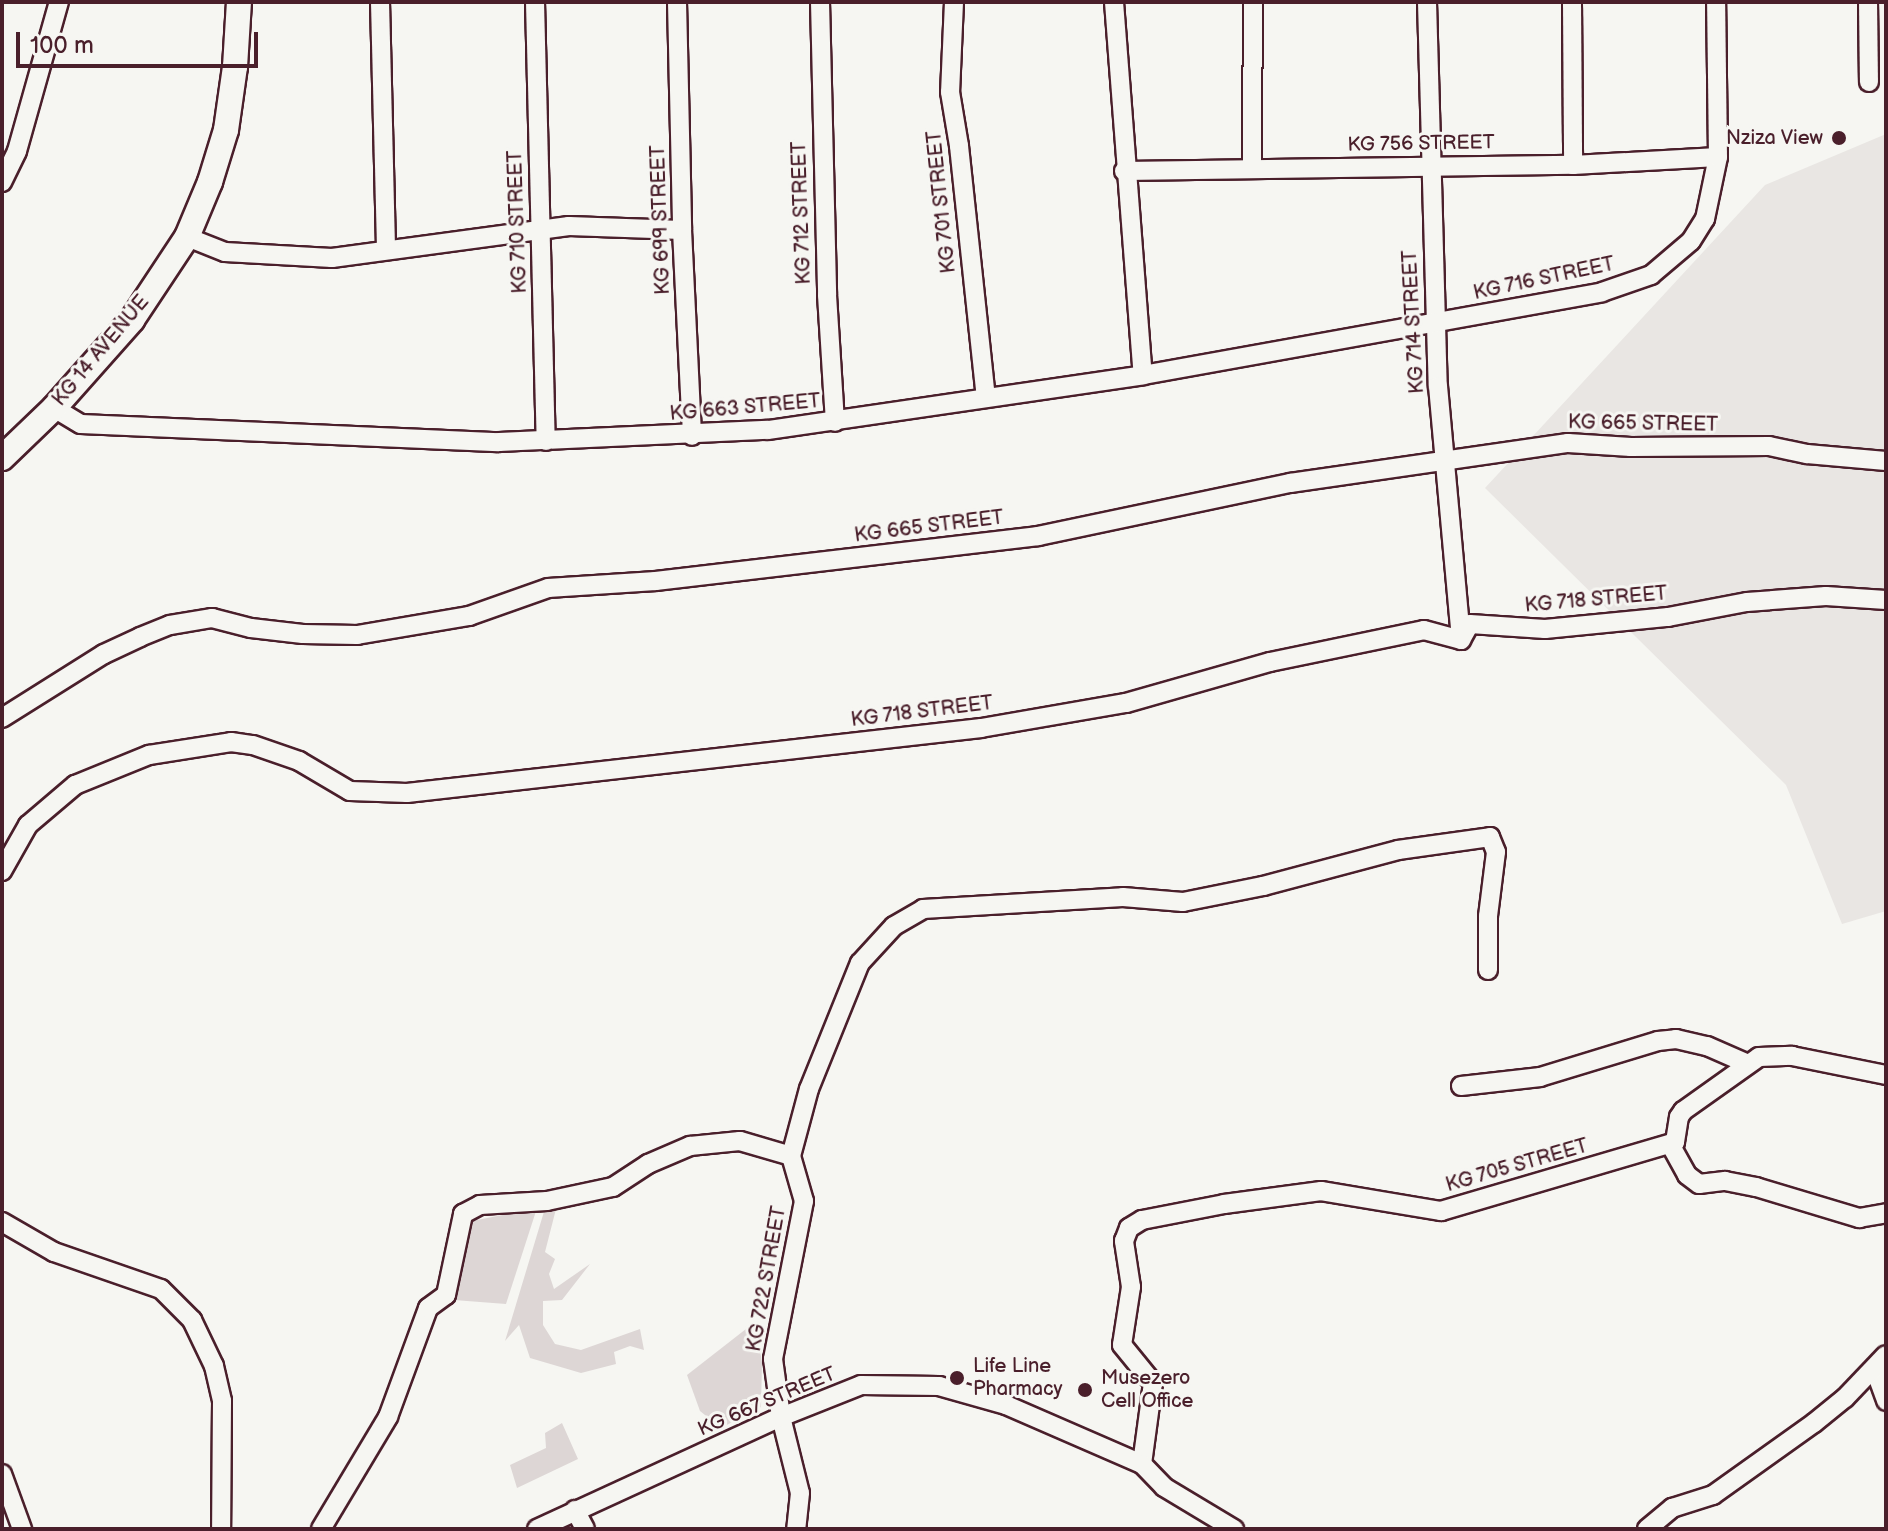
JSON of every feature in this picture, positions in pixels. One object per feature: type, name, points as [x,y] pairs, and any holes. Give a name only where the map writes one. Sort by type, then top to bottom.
[{"type":"main road","name":"KG 14 AVENUE","points":[[2,458],[54,408],[132,320],[187,237],[210,182],[226,130],[235,67],[239,2]]},
{"type":"street","points":[[2,182],[17,151],[59,2]]},
{"type":"street","points":[[380,2],[386,248]]},
{"type":"street","name":"KG 710 STREET","points":[[535,2],[546,441]]},
{"type":"street","name":"KG 699 STREET","points":[[677,2],[682,230],[692,436]]},
{"type":"street","name":"KG 712 STREET","points":[[820,2],[827,295],[835,422]]},
{"type":"street","name":"KG 701 STREET","points":[[954,2],[950,92],[959,146],[986,398]]},
{"type":"street","points":[[1114,2],[1124,171],[1143,375]]},
{"type":"street","points":[[1252,168],[1253,2]]},
{"type":"street","name":"KG 714 STREET","points":[[1427,2],[1436,324],[1461,640]]},
{"type":"street","points":[[1572,2],[1573,165]]},
{"type":"street","name":"KG 716 STREET","points":[[1436,324],[1602,292],[1651,275],[1691,241],[1705,219],[1718,157],[1716,2]]},
{"type":"street","points":[[1868,2],[1869,82]]},
{"type":"street","name":"KG 756 STREET","points":[[1124,171],[1573,165],[1718,157]]},
{"type":"street","points":[[187,237],[225,252],[285,257],[358,256],[386,248],[539,229],[607,226],[682,230]]},
{"type":"street","name":"KG 663 STREET","points":[[54,408],[81,424],[546,441],[692,436],[835,422],[1143,375],[1436,324]]},
{"type":"street","name":"KG 665 STREET","points":[[2,718],[104,654],[170,625],[212,618],[290,632],[357,635],[469,616],[548,588],[656,581],[1038,536],[1290,483],[1446,463],[1568,443],[1631,447],[1769,446],[1807,454],[1886,461]]},
{"type":"street","name":"KG 718 STREET","points":[[2,871],[28,825],[75,785],[102,771],[149,755],[203,746],[231,742],[253,745],[299,761],[350,791],[407,793],[981,728],[1126,703],[1270,662],[1424,630],[1461,640],[1470,624],[1545,629],[1668,617],[1747,602],[1826,596],[1886,600]]},
{"type":"street","points":[[321,1529],[388,1417],[428,1308],[446,1295],[463,1214],[480,1205],[547,1201],[613,1187],[648,1164],[690,1146],[740,1141],[791,1156],[809,1089],[860,963],[894,926],[923,909],[987,908],[1112,897],[1183,902],[1263,886],[1398,850],[1490,837],[1496,852],[1488,916],[1488,970]]},
{"type":"street","points":[[1461,1086],[1540,1077],[1658,1041],[1676,1039],[1707,1046],[1746,1063]]},
{"type":"street","points":[[1886,1075],[1779,1054],[1746,1063],[1683,1111],[1679,1117],[1678,1137],[1670,1144],[1687,1175],[1699,1184],[1725,1181],[1756,1187],[1859,1218],[1886,1213]]},
{"type":"street","name":"KG 705 STREET","points":[[1142,1464],[1153,1383],[1122,1345],[1131,1287],[1124,1241],[1129,1228],[1142,1220],[1224,1204],[1321,1191],[1441,1211],[1670,1144]]},
{"type":"street","name":"KG 722 STREET","points":[[791,1156],[804,1201],[773,1359],[781,1417],[800,1493],[796,1529]]},
{"type":"street","points":[[2,1222],[54,1252],[161,1289],[192,1320],[214,1366],[222,1401],[221,1529]]},
{"type":"street","points":[[1880,1362],[1886,1401]]},
{"type":"street","points":[[1647,1529],[1672,1508],[1713,1495],[1814,1423],[1880,1362]]},
{"type":"street","name":"KG 667 STREET","points":[[537,1529],[781,1417],[861,1385],[939,1386],[1006,1405],[1142,1464],[1164,1487],[1234,1529]]},
{"type":"street","points":[[2,1474],[22,1529]]},
{"type":"street","points":[[575,1510],[585,1529]]},
{"type":"shaded area","points":[[1886,134],[1886,911],[1842,924],[1786,785],[1485,488],[1765,185]]},
{"type":"shaded area","points":[[546,1205],[556,1209],[545,1252],[555,1259],[549,1274],[554,1289],[590,1264],[562,1300],[543,1301],[543,1325],[555,1344],[581,1350],[640,1329],[644,1350],[630,1346],[614,1352],[616,1364],[581,1373],[530,1358],[519,1325],[505,1341]]},
{"type":"shaded area","points":[[537,1208],[506,1304],[454,1300],[472,1221]]},
{"type":"shaded area","points":[[746,1329],[757,1334],[762,1362],[761,1407],[721,1428],[700,1411],[687,1375]]},
{"type":"shaded area","points":[[562,1423],[578,1459],[517,1488],[510,1465],[546,1448],[545,1433]]},
{"type":"place","name":"Nziza View","points":[[1839,138]]},
{"type":"place","name":"Life Line Pharmacy","points":[[957,1378]]},
{"type":"place","name":"Musezero Cell Office","points":[[1085,1390]]}]
